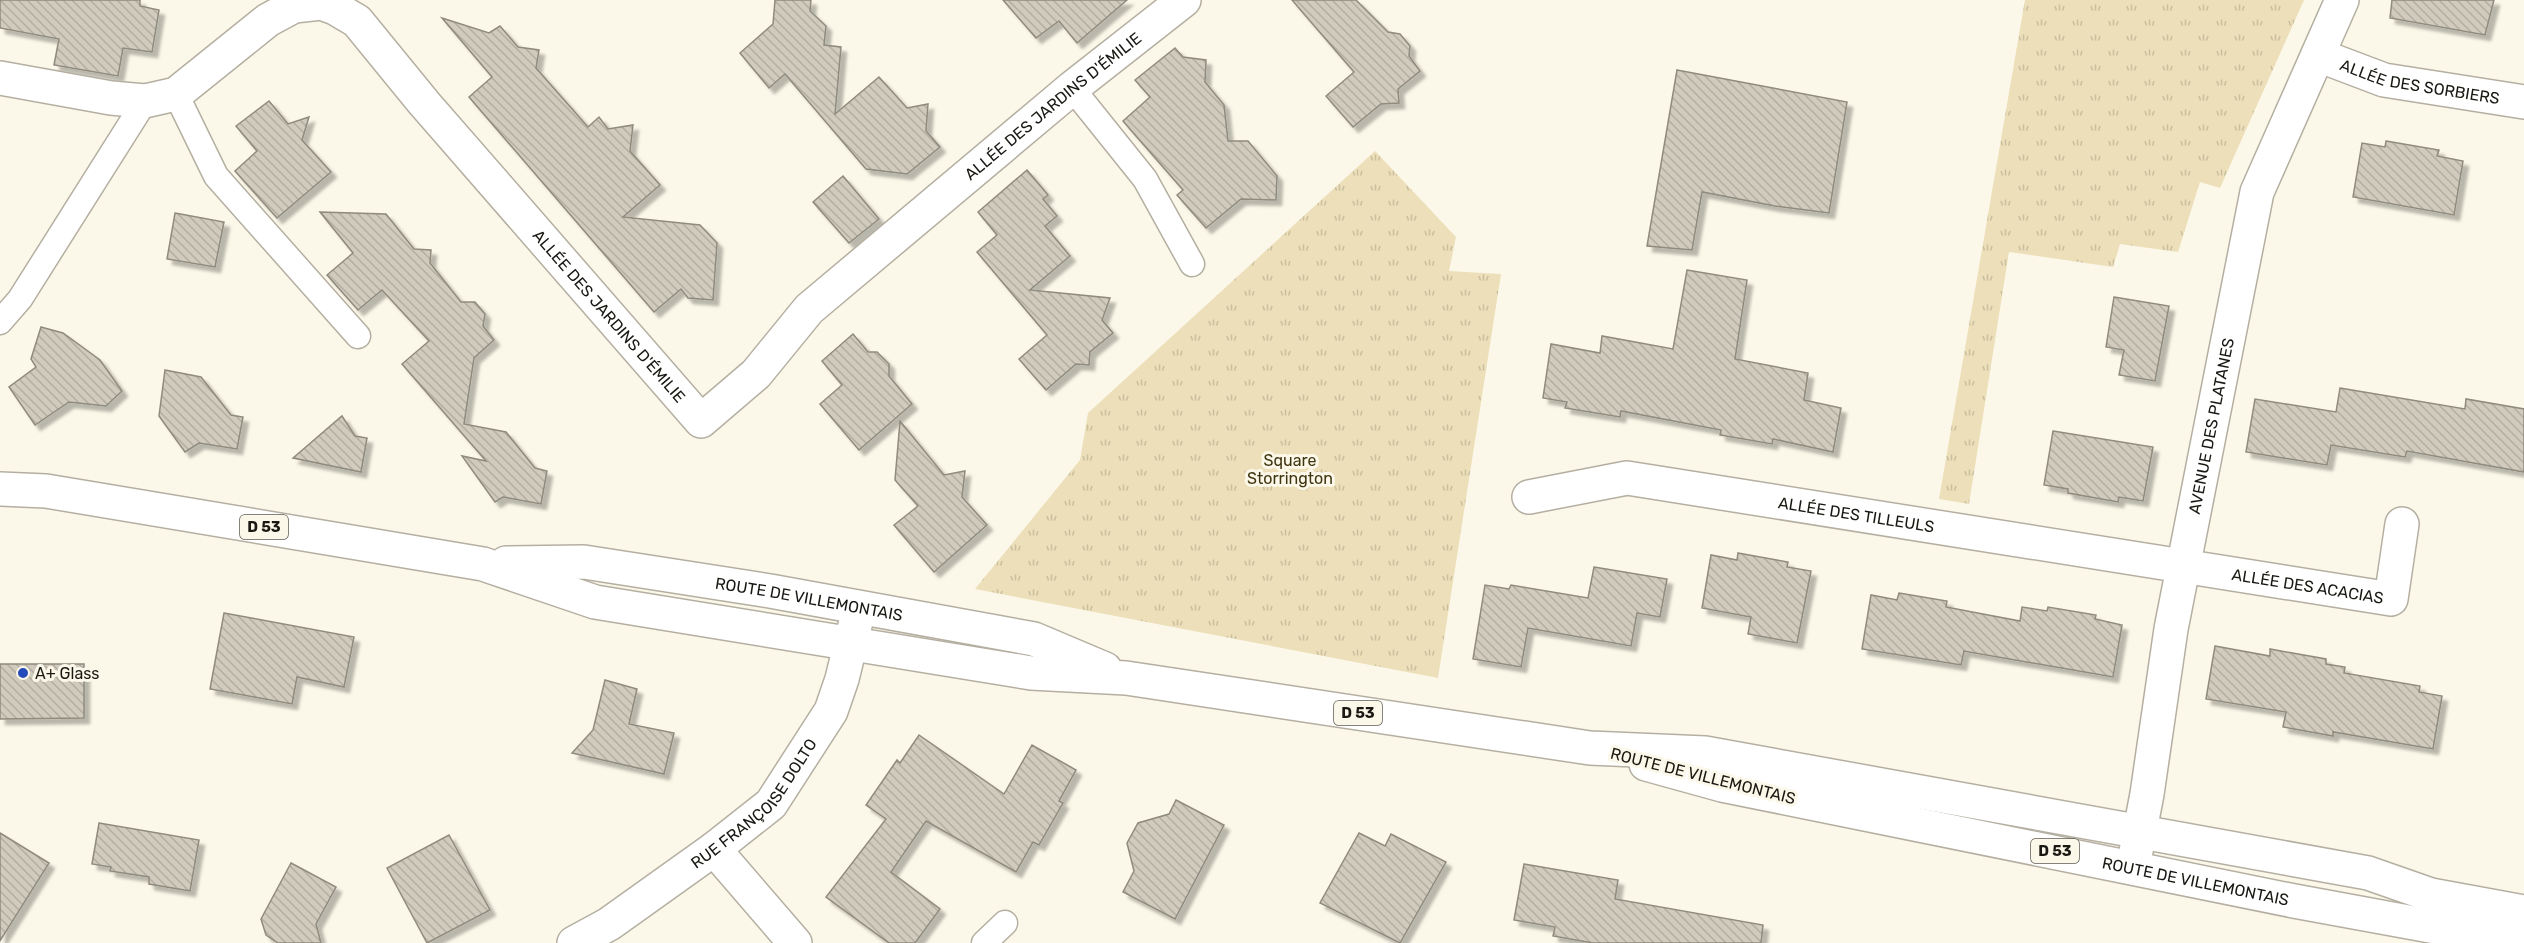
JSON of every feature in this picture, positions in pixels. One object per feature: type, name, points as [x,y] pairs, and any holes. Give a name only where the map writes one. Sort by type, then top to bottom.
[{"type":"main road","name":"ALLÉE DES JARDINS D'ÉMILIE","points":[[161,98],[268,20],[294,6],[321,3],[357,21],[424,103],[701,421],[756,374],[809,309],[1072,88],[1184,0]]},
{"type":"main road","name":"AVENUE DES PLATANES","points":[[2133,867],[2171,629],[2257,192],[2342,0]]},
{"type":"main road","name":"ALLÉE DES SORBIERS","points":[[2318,55],[2384,80],[2524,102]]},
{"type":"main road","points":[[0,78],[111,98],[161,98]]},
{"type":"main road","name":"ROUTE DE VILLEMONTAIS","points":[[0,475],[46,491]]},
{"type":"main road","name":"ALLÉE DES TILLEULS","points":[[1529,496],[1627,478],[2183,568]]},
{"type":"main road","name":"ROUTE DE VILLEMONTAIS","points":[[0,489],[46,491],[483,564],[595,602],[1031,673],[1125,678],[1590,748],[1705,753],[2368,873],[2431,895],[2524,912]]},
{"type":"main road","name":"ALLÉE DES ACACIAS","points":[[2183,568],[2391,599],[2402,524]]},
{"type":"main road","name":"ROUTE DE VILLEMONTAIS","points":[[483,564],[585,562],[770,591],[1034,639],[1125,678]]},
{"type":"main road","name":"RUE FRANÇOISE DOLTO","points":[[574,943],[609,924],[714,849],[771,804],[831,711],[852,644],[860,609]]},
{"type":"main road","name":"ROUTE DE VILLEMONTAIS","points":[[1590,748],[1722,785],[2306,903],[2523,943]]},
{"type":"main road","points":[[714,849],[795,943]]},
{"type":"lane","points":[[1072,88],[1145,179],[1192,264]]},
{"type":"lane","points":[[0,322],[20,298],[161,98],[216,176],[358,336]]},
{"type":"lane","points":[[984,943],[1005,924]]},
{"type":"green space","points":[[2025,0],[2304,0],[2220,188],[2200,182],[2178,252],[2120,244],[2113,267],[2009,252],[1969,504],[1939,499]]},
{"type":"green space","name":"Square Storrington","points":[[1375,151],[1456,237],[1449,271],[1501,274],[1438,678],[975,589],[1080,460],[1088,413]]},
{"type":"building","points":[[0,0],[140,0],[140,6],[159,10],[152,52],[123,48],[118,76],[54,65],[59,39],[0,28]]},
{"type":"building","points":[[775,0],[811,0],[810,11],[826,26],[824,45],[841,47],[835,114],[879,77],[907,108],[928,104],[926,131],[940,147],[907,174],[866,169],[785,74],[769,88],[740,53],[773,24]]},
{"type":"building","points":[[1003,0],[1127,0],[1077,43],[1059,21],[1036,38]]},
{"type":"building","points":[[1292,0],[1356,0],[1388,32],[1400,34],[1410,46],[1409,56],[1420,71],[1398,89],[1399,103],[1381,104],[1353,127],[1326,96],[1354,72]]},
{"type":"building","points":[[2392,0],[2494,0],[2485,35],[2390,18]]},
{"type":"building","points":[[442,18],[489,33],[500,26],[518,47],[539,50],[536,68],[588,127],[599,117],[608,129],[633,125],[630,151],[660,185],[623,217],[700,225],[717,243],[713,300],[688,298],[681,289],[654,312],[469,97],[492,77]]},
{"type":"building","points":[[1175,48],[1183,57],[1206,60],[1205,82],[1224,105],[1228,141],[1248,141],[1277,176],[1276,200],[1241,199],[1206,228],[1177,195],[1183,190],[1123,121],[1150,97],[1135,80]]},
{"type":"building","points":[[1677,70],[1847,102],[1829,213],[1775,206],[1702,192],[1692,250],[1647,246]]},
{"type":"building","points":[[269,101],[288,124],[309,117],[302,140],[331,172],[277,218],[235,171],[257,151],[236,126]]},
{"type":"building","points":[[2386,141],[2439,150],[2437,156],[2463,161],[2454,215],[2353,197],[2362,143],[2385,147]]},
{"type":"building","points":[[1027,170],[1048,195],[1043,199],[1057,216],[1045,226],[1070,256],[1030,290],[1110,298],[1102,320],[1113,333],[1090,352],[1089,365],[1076,364],[1046,390],[1019,359],[1047,335],[977,252],[997,235],[978,212]]},
{"type":"building","points":[[843,176],[879,219],[849,243],[813,202]]},
{"type":"building","points":[[320,212],[386,214],[414,249],[431,250],[430,263],[461,302],[475,302],[485,314],[483,326],[494,340],[474,358],[464,424],[506,432],[535,468],[547,471],[541,504],[503,497],[495,502],[462,456],[486,461],[402,364],[429,341],[382,290],[358,310],[327,275],[353,253]]},
{"type":"building","points":[[175,213],[224,222],[215,267],[167,259]]},
{"type":"building","points":[[1687,270],[1747,280],[1735,359],[1808,373],[1804,400],[1841,408],[1833,452],[1773,439],[1772,444],[1720,435],[1721,430],[1621,411],[1620,417],[1565,408],[1567,402],[1543,398],[1551,344],[1600,353],[1602,336],[1673,349]]},
{"type":"building","points":[[2114,297],[2169,306],[2155,381],[2119,375],[2124,350],[2106,347]]},
{"type":"building","points":[[41,327],[63,333],[100,360],[122,391],[106,406],[69,402],[35,425],[9,387],[36,367],[31,359]]},
{"type":"building","points":[[853,334],[868,352],[877,352],[889,364],[889,376],[912,404],[859,450],[820,404],[842,385],[822,361]]},
{"type":"building","points":[[165,370],[201,377],[231,415],[243,417],[237,449],[199,443],[185,452],[159,416]]},
{"type":"building","points":[[2340,388],[2465,409],[2466,399],[2524,409],[2524,472],[2407,451],[2405,457],[2331,445],[2327,465],[2246,452],[2255,399],[2336,412]]},
{"type":"building","points":[[342,416],[355,436],[367,438],[361,472],[293,458]]},
{"type":"building","points":[[900,421],[944,475],[965,471],[962,497],[987,525],[934,572],[894,525],[918,506],[895,480]]},
{"type":"building","points":[[2053,431],[2153,447],[2143,501],[2119,497],[2118,502],[2068,493],[2068,489],[2044,485]]},
{"type":"building","points":[[1738,553],[1788,562],[1787,567],[1811,571],[1797,643],[1748,634],[1751,617],[1702,608],[1711,555],[1737,560]]},
{"type":"building","points":[[1594,567],[1667,579],[1660,617],[1637,613],[1631,646],[1528,628],[1521,667],[1473,659],[1485,585],[1509,589],[1511,585],[1588,598]]},
{"type":"building","points":[[1899,593],[1947,601],[1946,607],[2020,621],[2022,607],[2047,611],[2048,607],[2096,615],[2095,619],[2122,625],[2113,677],[1964,651],[1961,665],[1862,649],[1871,595],[1897,600]]},
{"type":"building","points":[[224,613],[354,637],[344,687],[297,677],[292,704],[210,689]]},
{"type":"building","points":[[2215,646],[2270,656],[2270,649],[2326,659],[2326,664],[2345,667],[2344,673],[2420,686],[2419,692],[2442,696],[2433,749],[2333,732],[2333,736],[2283,727],[2286,712],[2206,699]]},
{"type":"building","points":[[0,664],[84,664],[84,718],[0,719]]},
{"type":"building","points":[[605,680],[637,689],[629,724],[674,733],[664,774],[572,753],[593,730]]},
{"type":"building","points":[[919,735],[1004,794],[1032,745],[1076,770],[1059,801],[1063,803],[1039,845],[1033,842],[1016,872],[926,821],[891,872],[940,909],[915,943],[889,943],[826,897],[886,819],[866,805],[897,760],[900,763]]},
{"type":"building","points":[[1176,800],[1224,825],[1175,919],[1123,892],[1134,871],[1127,843],[1138,823],[1169,814]]},
{"type":"building","points":[[99,823],[199,840],[190,891],[149,884],[149,877],[110,871],[111,867],[92,864]]},
{"type":"building","points":[[0,833],[49,863],[0,941]]},
{"type":"building","points":[[1359,833],[1385,846],[1391,834],[1446,862],[1400,943],[1320,903]]},
{"type":"building","points":[[449,835],[490,910],[427,943],[387,868]]},
{"type":"building","points":[[291,863],[336,887],[316,924],[321,943],[278,943],[266,935],[261,919]]},
{"type":"building","points":[[1524,864],[1618,880],[1615,899],[1763,925],[1761,943],[1593,943],[1553,936],[1555,927],[1514,920]]},
{"type":"place","name":"A+ Glass","points":[[23,673]]}]
